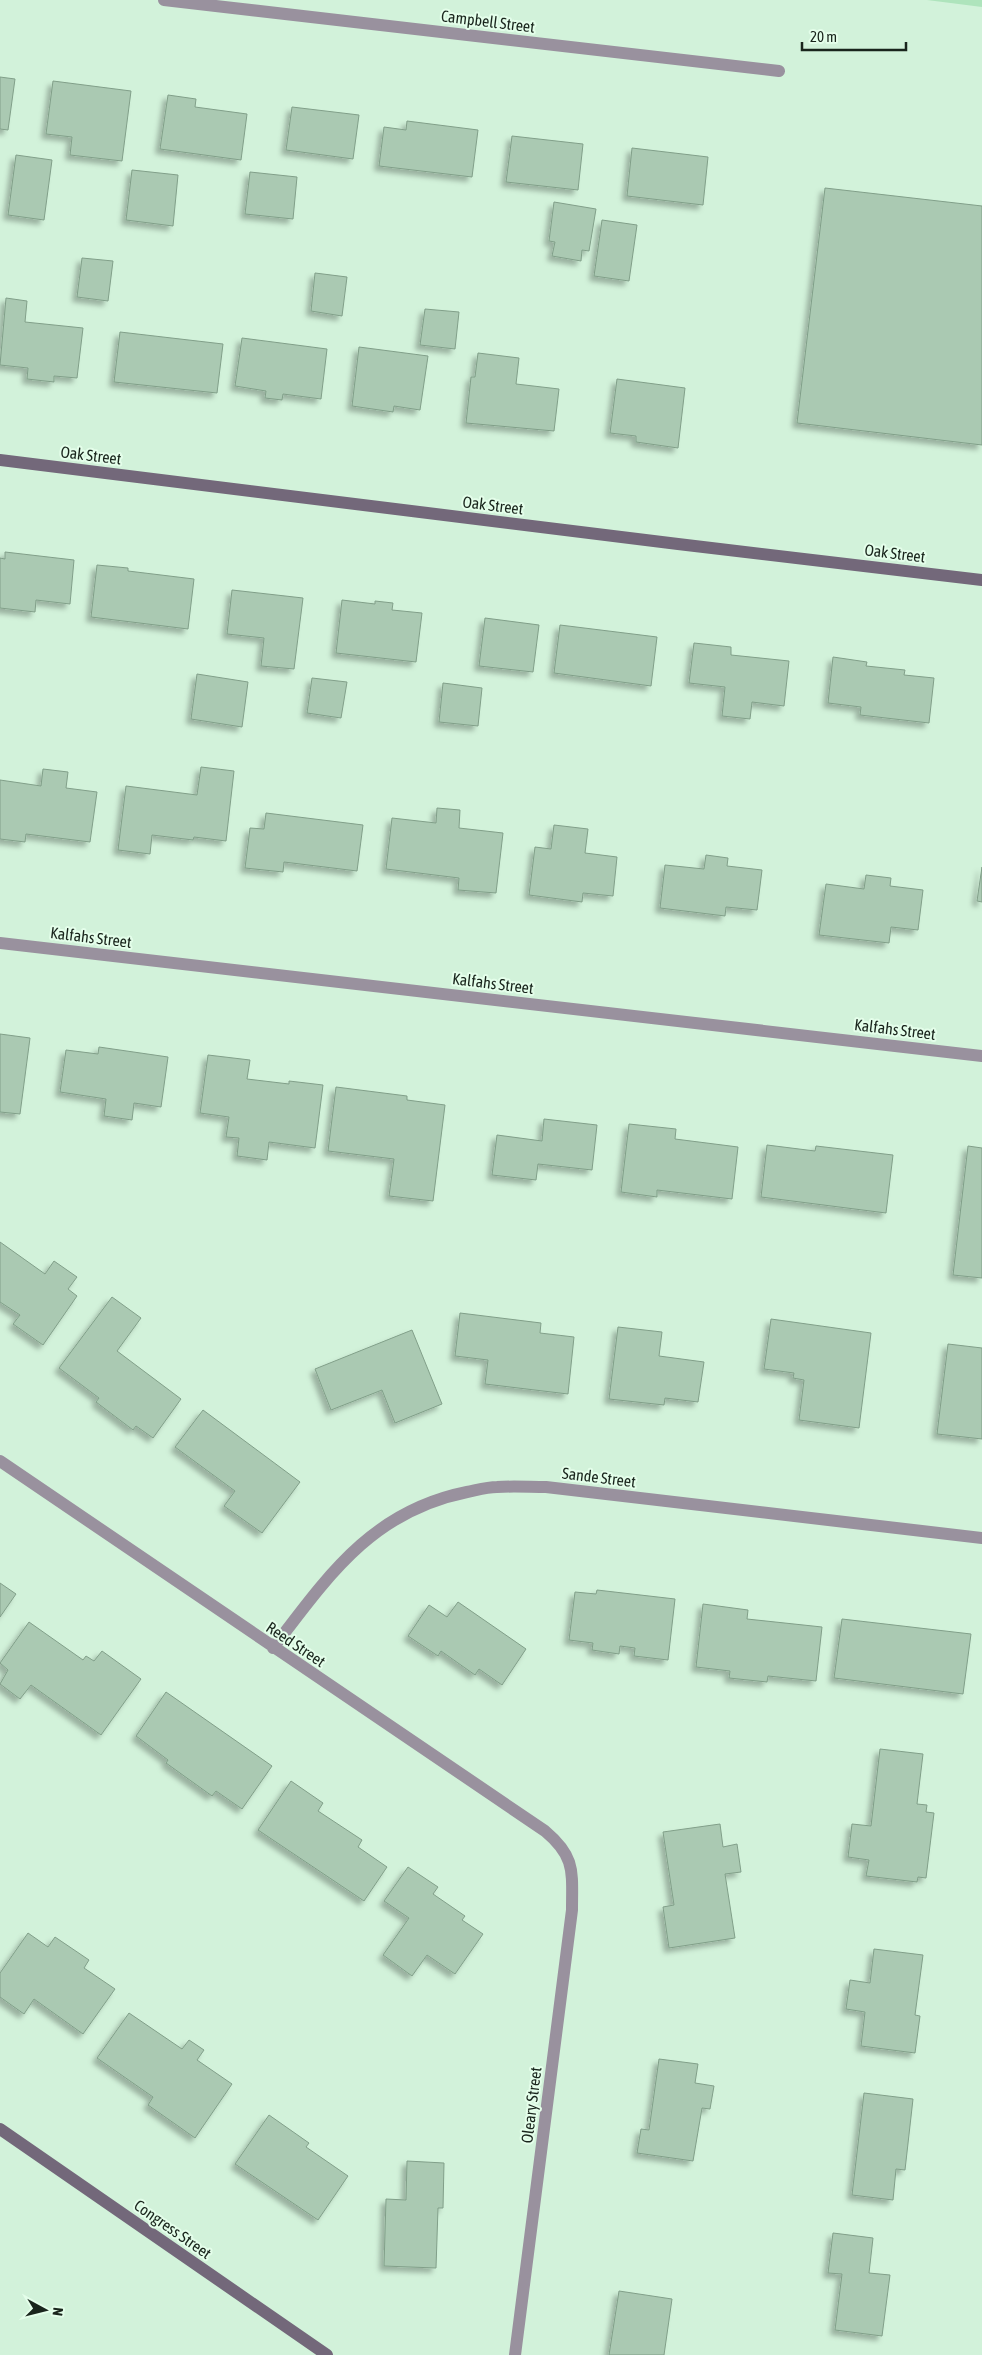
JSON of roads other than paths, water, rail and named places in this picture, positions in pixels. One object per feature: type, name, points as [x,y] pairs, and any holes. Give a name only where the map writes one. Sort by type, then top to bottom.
[{"type":"street","name":"Campbell Street","points":[[164,0],[779,71]]},
{"type":"street","name":"Oak Street","points":[[0,460],[982,580]]},
{"type":"street","name":"Kalfahs Street","points":[[0,943],[982,1056]]},
{"type":"street","name":"Reed Street","points":[[0,1461],[545,1831],[559,1843],[570,1859]]},
{"type":"street","name":"Sande Street","points":[[273,1648],[329,1575],[357,1546],[399,1517],[422,1505],[446,1496],[495,1487],[546,1487],[982,1538]]},
{"type":"street","name":"Oleary Street","points":[[515,2355],[572,1910],[570,1859]]},
{"type":"street","name":"Congress Street","points":[[0,2129],[327,2355]]}]
